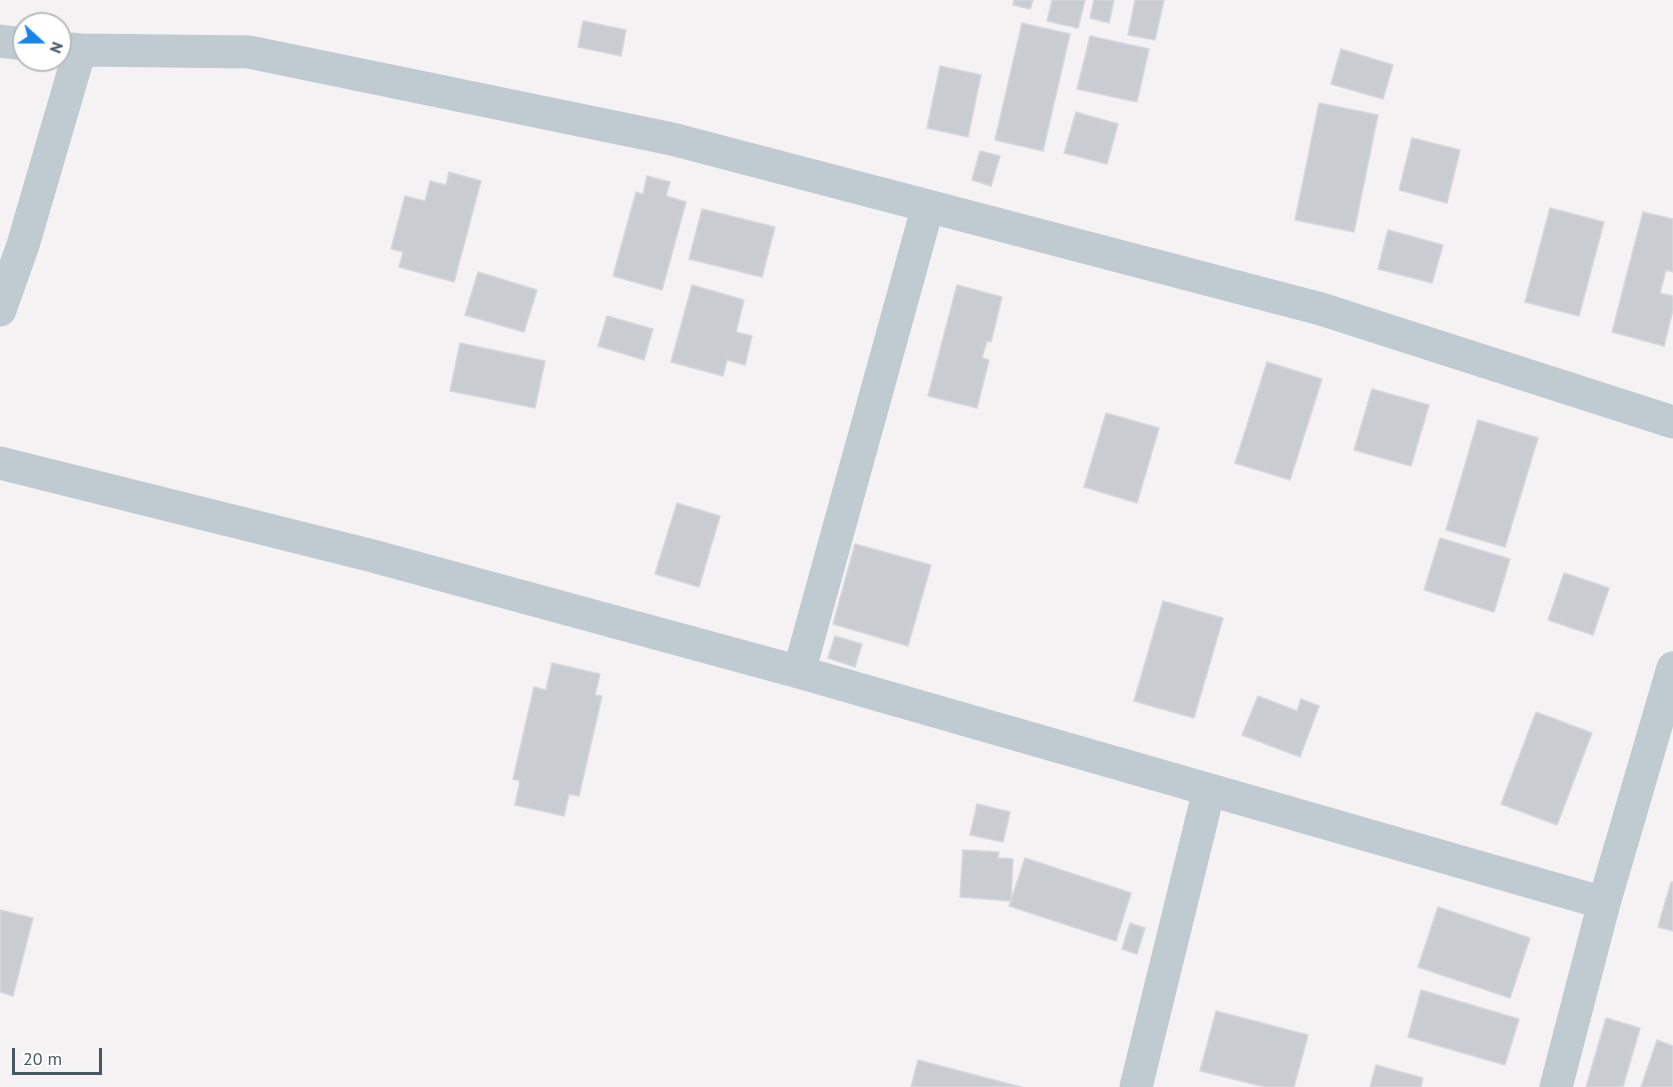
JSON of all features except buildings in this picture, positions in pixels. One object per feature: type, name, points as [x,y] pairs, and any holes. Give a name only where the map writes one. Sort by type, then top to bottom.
[{"type":"street","points":[[72,49],[249,52],[672,139],[1321,309],[1673,422]]},
{"type":"street","points":[[0,310],[23,245],[64,72]]},
{"type":"street","points":[[799,672],[928,206]]},
{"type":"street","points":[[0,463],[369,555],[799,672],[1604,903]]},
{"type":"street","points":[[1556,1087],[1604,903],[1673,668]]},
{"type":"street","points":[[1136,1087],[1209,790]]}]
